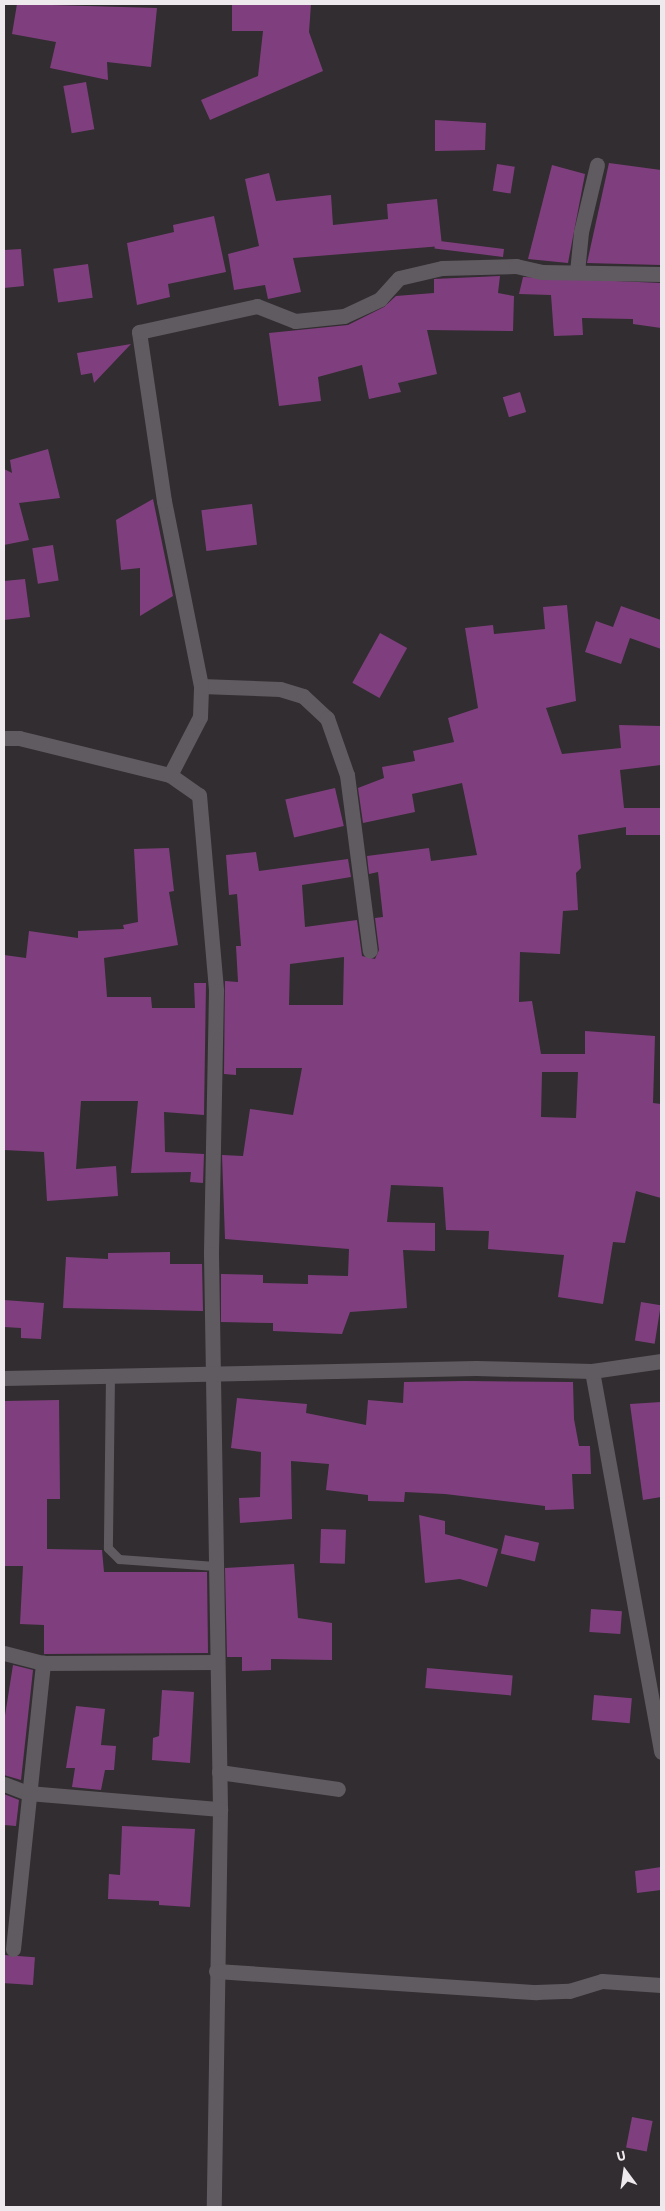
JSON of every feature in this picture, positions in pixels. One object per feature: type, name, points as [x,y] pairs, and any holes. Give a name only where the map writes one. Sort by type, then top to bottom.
[{"type":"street","points":[[577,272],[581,232],[597,165]]},
{"type":"street","points":[[170,775],[200,718],[201,686],[164,501],[139,332],[257,306],[295,321],[344,316],[372,304],[399,278],[442,268],[516,266],[577,272],[661,274]]},
{"type":"street","points":[[201,686],[280,689],[303,696],[327,718],[347,775],[370,951]]},
{"type":"street","points":[[4,738],[18,738],[170,775],[200,796],[216,991],[212,1373],[220,1809],[216,1971],[214,2207]]},
{"type":"street","points":[[4,1378],[212,1373],[592,1371],[661,1361]]},
{"type":"street","points":[[592,1371],[661,1752]]},
{"type":"street","points":[[4,1653],[43,1663],[217,1662]]},
{"type":"street","points":[[13,1949],[43,1663]]},
{"type":"street","points":[[219,1772],[338,1788]]},
{"type":"street","points":[[4,1784],[28,1793],[220,1809]]},
{"type":"street","points":[[216,1971],[536,1992],[569,1991],[602,1981],[661,1985]]},
{"type":"lane","points":[[110,1375],[108,1548],[119,1559],[215,1566]]},
{"type":"building","points":[[17,4],[157,8],[151,67],[107,62],[108,80],[50,68],[56,42],[12,34]]},
{"type":"building","points":[[232,4],[311,4],[309,32],[323,71],[210,120],[201,100],[258,76],[263,31],[232,31]]},
{"type":"building","points":[[86,82],[94,129],[72,133],[63,86]]},
{"type":"building","points":[[435,120],[486,123],[485,150],[435,151]]},
{"type":"building","points":[[609,163],[661,170],[661,265],[587,263]]},
{"type":"building","points":[[497,164],[515,167],[511,193],[493,191]]},
{"type":"building","points":[[552,165],[585,174],[568,263],[528,259]]},
{"type":"building","points":[[269,173],[276,201],[331,195],[333,225],[388,219],[387,204],[437,199],[442,246],[293,258],[301,292],[268,299],[265,285],[234,290],[228,254],[259,246],[245,179]]},
{"type":"building","points":[[214,216],[226,272],[168,284],[170,297],[137,305],[127,243],[174,232],[173,225]]},
{"type":"building","points":[[436,241],[504,249],[503,257],[435,249]]},
{"type":"building","points":[[21,249],[24,286],[4,288],[4,250]]},
{"type":"building","points":[[88,264],[93,298],[58,303],[53,269]]},
{"type":"building","points":[[500,276],[498,293],[514,296],[513,331],[427,330],[437,374],[398,383],[401,392],[369,399],[362,365],[318,377],[321,401],[279,406],[269,333],[348,325],[384,307],[396,296],[434,293],[434,279]]},
{"type":"building","points":[[523,277],[661,283],[661,328],[633,324],[633,319],[582,318],[583,335],[554,336],[551,295],[519,294]]},
{"type":"building","points":[[131,344],[94,383],[92,373],[81,375],[77,353]]},
{"type":"building","points":[[520,392],[526,412],[509,417],[503,397]]},
{"type":"building","points":[[48,449],[60,498],[19,503],[29,540],[4,545],[4,469],[12,473],[10,460]]},
{"type":"building","points":[[153,499],[173,596],[140,616],[140,568],[121,570],[116,520]]},
{"type":"building","points":[[252,504],[257,545],[206,551],[201,510]]},
{"type":"building","points":[[53,545],[59,581],[38,584],[32,548]]},
{"type":"building","points":[[25,579],[30,617],[4,620],[4,581]]},
{"type":"building","points":[[567,605],[576,701],[546,708],[562,754],[621,748],[619,725],[661,726],[661,765],[620,770],[624,808],[661,808],[661,835],[626,835],[626,827],[578,835],[581,868],[576,873],[578,910],[563,911],[560,954],[520,952],[519,1002],[532,1001],[541,1054],[585,1054],[585,1031],[655,1036],[653,1103],[661,1104],[661,1198],[636,1191],[625,1243],[613,1242],[603,1304],[558,1297],[564,1255],[488,1249],[489,1231],[446,1230],[443,1187],[391,1185],[387,1222],[435,1223],[435,1251],[403,1250],[407,1308],[350,1312],[342,1334],[273,1331],[273,1323],[221,1322],[221,1274],[263,1275],[263,1283],[308,1284],[308,1275],[348,1276],[349,1249],[225,1239],[222,1155],[243,1156],[250,1109],[293,1115],[302,1068],[236,1068],[236,1075],[224,1074],[225,981],[238,982],[236,946],[241,946],[237,894],[229,895],[226,855],[256,852],[259,871],[348,859],[351,877],[302,885],[305,927],[357,920],[362,956],[375,959],[379,950],[375,918],[383,917],[378,872],[369,874],[367,856],[429,848],[431,861],[477,855],[462,783],[412,794],[415,812],[363,823],[358,788],[384,778],[382,767],[415,761],[413,751],[454,742],[448,718],[478,708],[465,628],[493,625],[494,634],[545,629],[543,607]],"holes":[[[344,957],[343,1005],[289,1005],[290,964]],[[542,1072],[578,1072],[576,1118],[541,1117]]]},
{"type":"building","points":[[621,606],[661,620],[661,649],[630,638],[621,664],[585,652],[596,621],[613,627]]},
{"type":"building","points":[[380,633],[407,648],[379,698],[352,683]]},
{"type":"building","points":[[335,788],[344,826],[294,837],[285,799]]},
{"type":"building","points":[[169,848],[174,891],[169,892],[178,945],[104,958],[107,997],[151,997],[152,1008],[195,1008],[194,983],[206,983],[204,1115],[164,1112],[165,1152],[204,1154],[203,1183],[190,1182],[191,1172],[131,1173],[138,1101],[81,1101],[76,1169],[116,1166],[118,1196],[47,1201],[44,1152],[4,1150],[4,955],[26,958],[29,931],[78,938],[78,931],[124,929],[123,925],[138,922],[134,849]]},
{"type":"building","points":[[170,1252],[170,1264],[202,1264],[203,1311],[63,1308],[66,1257],[108,1259],[108,1253]]},
{"type":"building","points":[[4,1300],[44,1303],[41,1339],[21,1338],[21,1328],[4,1327]]},
{"type":"building","points":[[641,1302],[661,1305],[655,1344],[635,1341]]},
{"type":"building","points":[[404,1382],[573,1382],[574,1419],[579,1446],[590,1446],[591,1474],[572,1474],[574,1509],[545,1510],[545,1506],[445,1494],[405,1492],[404,1502],[368,1501],[368,1495],[326,1490],[329,1464],[291,1461],[292,1519],[240,1523],[239,1498],[260,1497],[261,1452],[231,1448],[237,1398],[307,1404],[306,1413],[366,1425],[368,1400],[403,1403]]},
{"type":"building","points":[[59,1400],[60,1499],[47,1499],[47,1549],[102,1550],[104,1572],[207,1572],[208,1653],[44,1654],[44,1625],[20,1624],[23,1566],[4,1566],[4,1401]]},
{"type":"building","points":[[661,1402],[661,1497],[643,1500],[630,1404]]},
{"type":"building","points":[[419,1515],[445,1521],[445,1534],[498,1549],[487,1587],[460,1579],[425,1583]]},
{"type":"building","points":[[321,1529],[346,1530],[345,1564],[320,1563]]},
{"type":"building","points":[[505,1535],[539,1543],[535,1561],[501,1554]]},
{"type":"building","points":[[294,1564],[298,1618],[332,1623],[332,1660],[271,1659],[271,1670],[242,1671],[242,1657],[227,1657],[225,1568]]},
{"type":"building","points":[[591,1609],[622,1611],[620,1634],[589,1632]]},
{"type":"building","points":[[13,1665],[33,1670],[21,1780],[4,1775],[4,1722]]},
{"type":"building","points":[[427,1668],[513,1675],[511,1695],[425,1688]]},
{"type":"building","points":[[162,1690],[194,1692],[190,1763],[152,1760],[153,1738],[159,1736]]},
{"type":"building","points":[[594,1695],[632,1698],[630,1723],[592,1720]]},
{"type":"building","points":[[76,1706],[105,1709],[101,1745],[116,1746],[114,1770],[105,1770],[101,1790],[72,1787],[75,1768],[66,1768]]},
{"type":"building","points":[[4,1794],[19,1800],[16,1826],[4,1825]]},
{"type":"building","points":[[122,1826],[195,1829],[190,1907],[159,1905],[159,1901],[108,1899],[109,1874],[120,1875]]},
{"type":"building","points":[[661,1867],[661,1890],[637,1893],[635,1871]]},
{"type":"building","points":[[4,1955],[35,1957],[33,1985],[4,1983]]},
{"type":"building","points":[[632,2117],[653,2121],[647,2151],[626,2147]]}]
